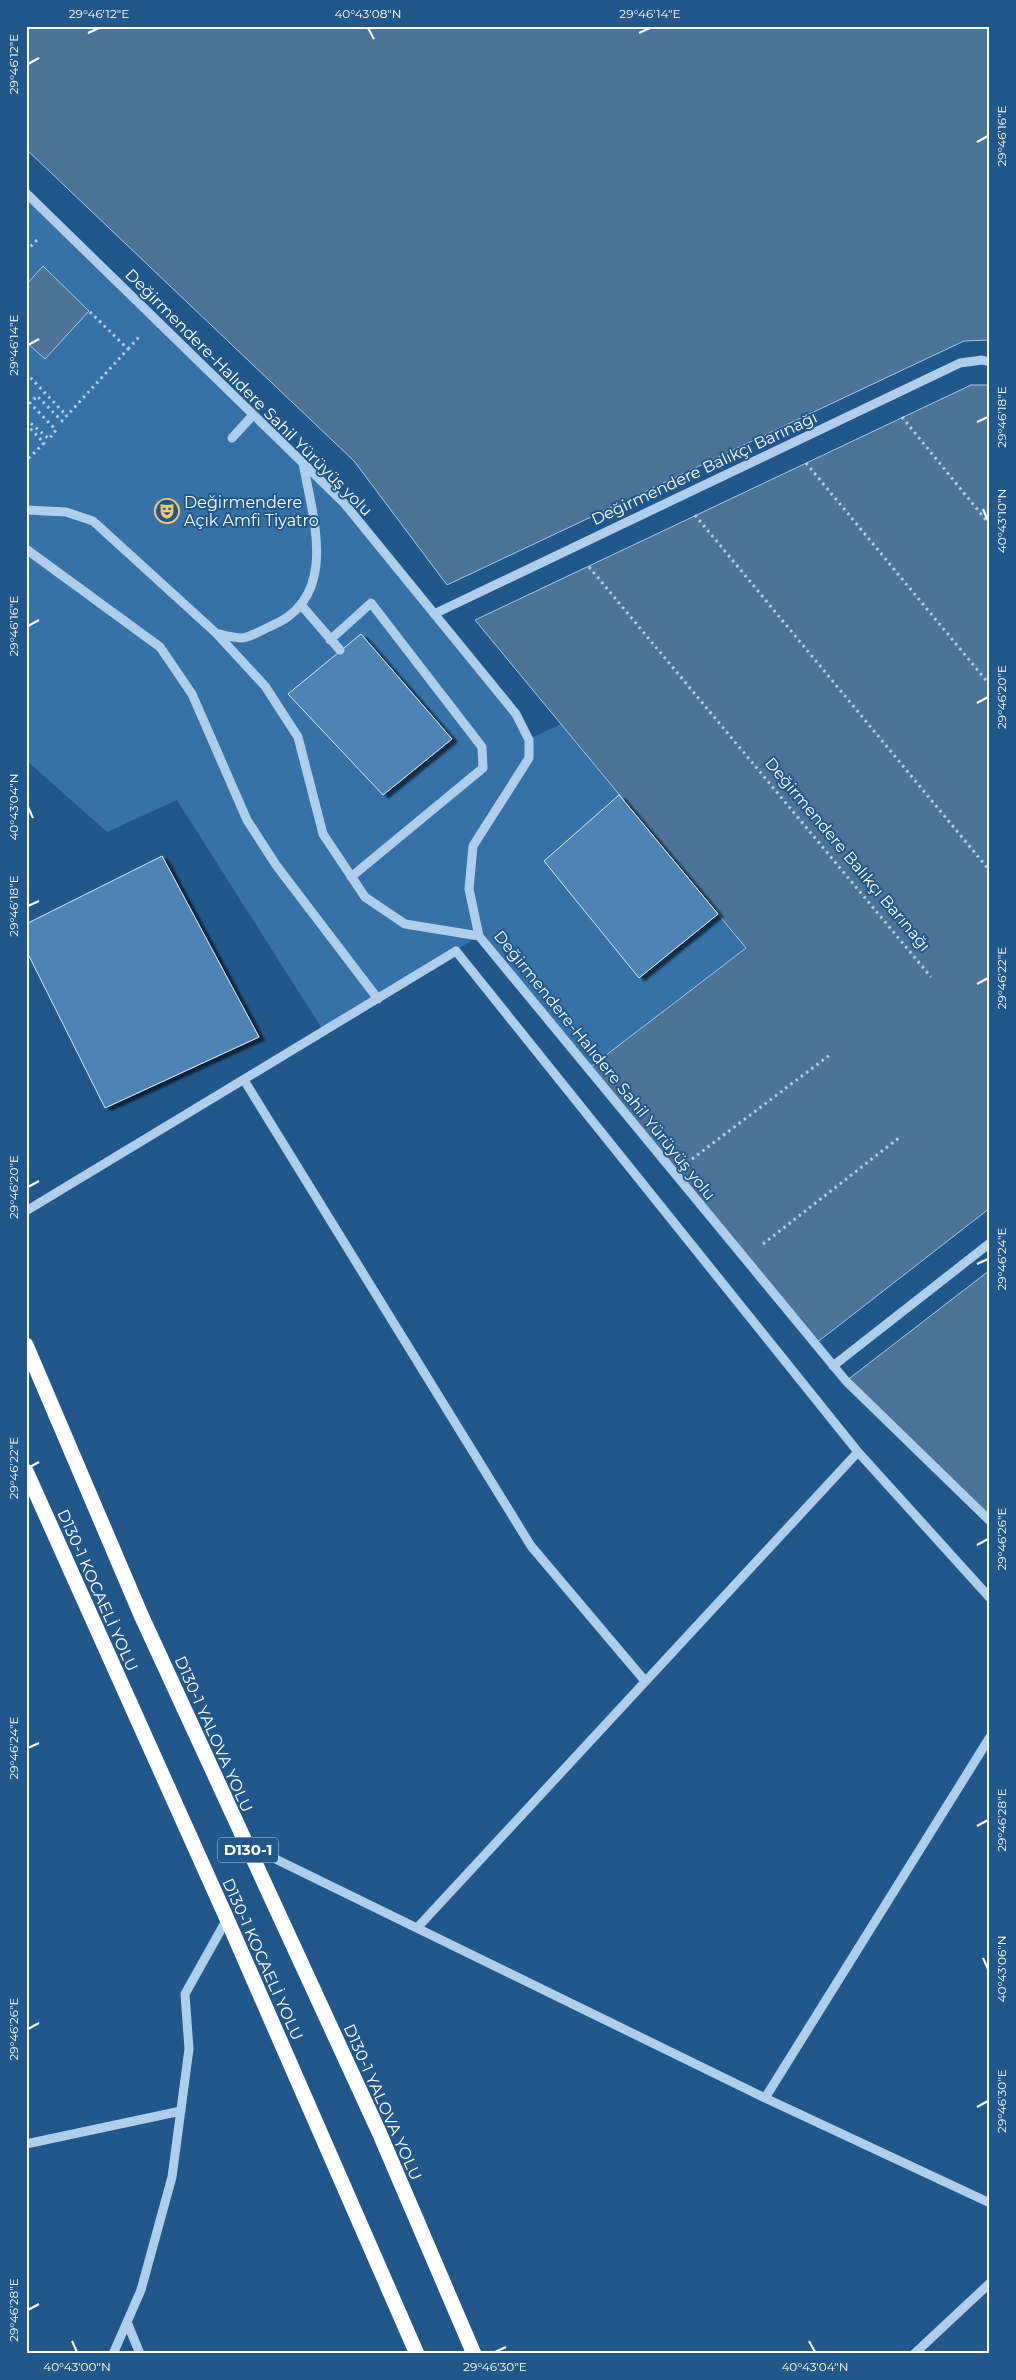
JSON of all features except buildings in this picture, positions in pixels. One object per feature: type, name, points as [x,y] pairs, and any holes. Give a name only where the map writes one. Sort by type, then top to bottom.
[{"type":"highway","name":"D130-1 YALOVA YOLU","points":[[26,1345],[141,1615],[379,2132],[474,2354]]},
{"type":"highway","name":"D130-1 KOCAELİ YOLU","points":[[26,1471],[227,1919],[417,2354]]},
{"type":"street","name":"Değirmendere-Halıdere Sahil Yürüyüş yolu","points":[[26,193],[30,202],[344,503],[516,714],[529,740],[529,758],[473,846],[469,889],[479,936],[833,1366],[990,1522]]},
{"type":"street","name":"Değirmendere Balıkçı Barınağı","points":[[434,614],[960,363],[982,360],[990,362]]},
{"type":"street","points":[[232,438],[253,415]]},
{"type":"street","points":[[216,633],[242,638],[282,622],[302,606],[315,576],[318,544],[303,463]]},
{"type":"street","points":[[26,510],[66,512],[93,521],[216,633],[265,686],[298,737],[323,834],[365,897],[405,924],[479,936]]},
{"type":"street","points":[[26,549],[160,647],[192,694],[247,820],[276,864],[378,999]]},
{"type":"street","points":[[330,640],[371,603],[482,747],[483,768],[351,877]]},
{"type":"street","points":[[302,606],[340,650]]},
{"type":"street","points":[[26,1211],[456,951],[858,1452],[990,1598]]},
{"type":"street","points":[[244,1080],[531,1546],[645,1682]]},
{"type":"street","points":[[833,1366],[990,1243]]},
{"type":"street","points":[[417,1928],[858,1452]]},
{"type":"street","points":[[765,2098],[990,1737]]},
{"type":"street","points":[[245,1844],[765,2098],[990,2203]]},
{"type":"street","points":[[113,2354],[141,2290],[172,2177],[188,2049],[185,1994],[227,1919]]},
{"type":"street","points":[[26,2144],[181,2111]]},
{"type":"street","points":[[914,2354],[990,2283]]},
{"type":"street","points":[[127,2322],[140,2354]]},
{"type":"path","points":[[26,251],[38,239],[44,245]]},
{"type":"path","points":[[89,311],[128,349]]},
{"type":"path","points":[[26,419],[49,439],[56,430],[30,403],[37,396],[62,421],[139,337],[132,330]]},
{"type":"path","points":[[26,373],[68,416]]},
{"type":"path","points":[[902,418],[990,525]]},
{"type":"path","points":[[26,424],[44,443],[26,461]]},
{"type":"path","points":[[806,463],[990,684]]},
{"type":"path","points":[[695,515],[990,871]]},
{"type":"path","name":"Değirmendere Balıkçı Barınağı","points":[[588,566],[931,977]]},
{"type":"path","points":[[674,1173],[832,1054]]},
{"type":"path","points":[[745,1258],[900,1137]]},
{"type":"shaded area","points":[[26,26],[990,26],[990,340],[964,341],[447,585],[354,461],[26,149]]},
{"type":"shaded area","points":[[26,193],[344,503],[516,714],[529,739],[561,724],[746,948],[588,1069],[479,936],[324,1032],[177,800],[107,832],[26,760]]},
{"type":"shaded area","points":[[43,266],[89,311],[45,359],[26,342],[26,285]]},
{"type":"shaded area","points":[[971,385],[990,385],[990,1208],[815,1344],[588,1069],[746,948],[475,620]]},
{"type":"shaded area","points":[[990,1270],[990,1520],[846,1381]]},
{"type":"place","name":"Değirmendere Açık Amfi Tiyatro","points":[[167,511]]}]
